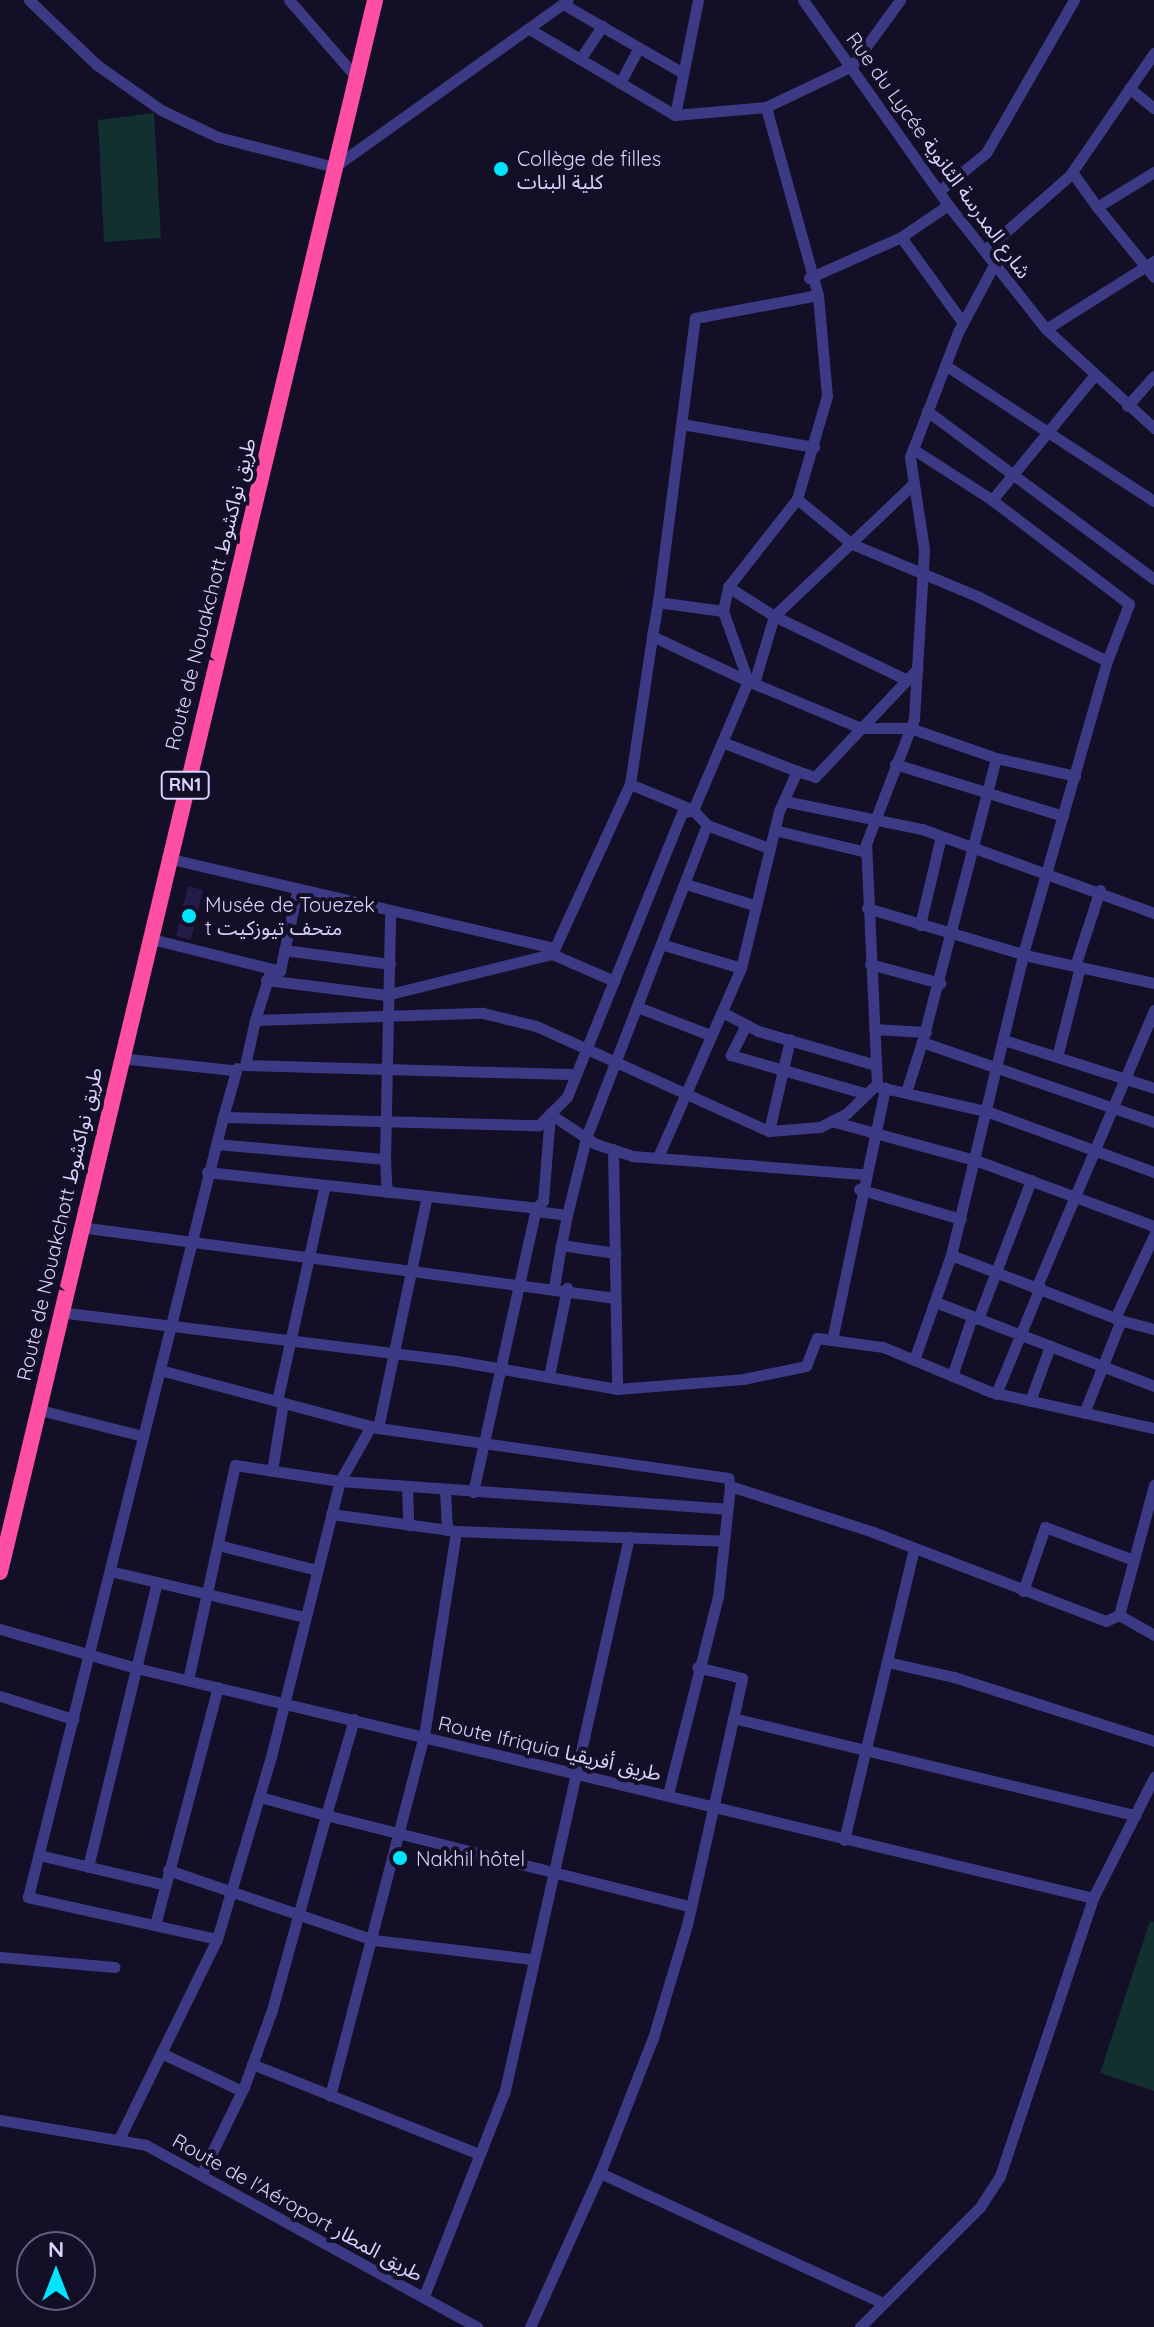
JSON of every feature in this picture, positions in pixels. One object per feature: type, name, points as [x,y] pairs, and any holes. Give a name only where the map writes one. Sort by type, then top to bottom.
[{"type":"highway","name":"Route de Nouakchott طريق نواكشوط","points":[[0,1572],[3,1548],[167,858],[374,7]]},
{"type":"street","points":[[29,0],[97,65],[161,110],[218,137],[334,167],[531,30],[565,2],[683,73]]},
{"type":"street","points":[[289,0],[356,77]]},
{"type":"street","points":[[374,7],[386,0]]},
{"type":"street","points":[[675,115],[698,0]]},
{"type":"street","name":"Rue du Lycée شارع المدرسة الثانوية","points":[[803,0],[948,205],[1046,329],[1154,428]]},
{"type":"street","points":[[531,30],[675,115],[766,107],[852,66],[900,0]]},
{"type":"street","points":[[939,191],[986,153],[1074,0]]},
{"type":"street","points":[[580,59],[602,26]]},
{"type":"street","points":[[620,83],[639,48]]},
{"type":"street","points":[[985,250],[1072,172],[1154,53]]},
{"type":"street","points":[[1129,88],[1154,108]]},
{"type":"street","points":[[751,682],[723,611],[728,587],[797,499],[827,396],[818,295],[809,278],[766,107]]},
{"type":"street","points":[[1046,329],[1151,269],[1097,207],[1072,172]]},
{"type":"street","points":[[1097,207],[1154,172]]},
{"type":"street","points":[[809,278],[901,237],[948,205]]},
{"type":"street","points":[[901,237],[963,323]]},
{"type":"street","points":[[832,1340],[859,1189],[873,1134],[876,1065],[866,852],[875,815],[910,728],[917,669],[924,576],[913,484],[913,449],[963,323],[995,263]]},
{"type":"street","points":[[553,951],[630,784],[658,602],[695,318],[818,295]]},
{"type":"street","points":[[945,365],[1154,501]]},
{"type":"street","points":[[992,500],[1094,376]]},
{"type":"street","points":[[1127,406],[1154,376]]},
{"type":"street","points":[[927,411],[1154,579]]},
{"type":"street","points":[[682,424],[814,447]]},
{"type":"street","points":[[913,449],[992,500],[1129,604],[1107,661],[1024,951],[978,1161],[938,1303],[914,1360]]},
{"type":"street","points":[[693,810],[751,682],[774,616],[913,484]]},
{"type":"street","points":[[797,499],[852,544],[1107,661]]},
{"type":"street","points":[[728,587],[774,616],[907,680]]},
{"type":"street","points":[[658,602],[723,611]]},
{"type":"street","points":[[652,636],[861,728],[910,728],[996,758],[1075,776]]},
{"type":"street","points":[[722,742],[815,777],[917,669]]},
{"type":"street","points":[[906,1092],[953,935],[996,758]]},
{"type":"street","points":[[895,764],[987,795],[1063,816]]},
{"type":"street","points":[[658,1157],[741,968],[774,830],[797,771]]},
{"type":"street","points":[[630,784],[693,810],[707,825],[769,848]]},
{"type":"street","points":[[784,801],[865,821],[875,815],[1100,890],[1154,913]]},
{"type":"street","points":[[223,1117],[385,1126],[539,1125],[550,1114],[576,1074],[682,813],[693,810]]},
{"type":"street","points":[[554,1287],[567,1215],[586,1138],[640,1008],[707,825]]},
{"type":"street","points":[[774,830],[866,852]]},
{"type":"street","points":[[920,925],[941,836]]},
{"type":"street","points":[[167,858],[553,951],[614,981]]},
{"type":"street","points":[[686,884],[754,905]]},
{"type":"street","points":[[1057,1057],[1100,890]]},
{"type":"street","points":[[268,974],[280,971],[297,891]]},
{"type":"street","points":[[867,908],[953,935],[1154,983]]},
{"type":"street","points":[[387,1192],[385,1126],[391,994],[390,912]]},
{"type":"street","points":[[148,938],[268,974],[391,994],[553,951]]},
{"type":"street","points":[[664,945],[741,968]]},
{"type":"street","points":[[284,950],[390,964]]},
{"type":"street","points":[[870,964],[940,983]]},
{"type":"street","points":[[245,1065],[268,974]]},
{"type":"street","points":[[640,1008],[710,1035]]},
{"type":"street","points":[[996,1394],[1154,1010]]},
{"type":"street","points":[[722,1012],[746,1025],[876,1065]]},
{"type":"street","points":[[255,1020],[483,1013],[536,1026],[769,1131],[831,1121],[876,1089]]},
{"type":"street","points":[[746,1025],[731,1055],[780,1069],[876,1089],[906,1092],[989,1112],[1154,1172]]},
{"type":"street","points":[[874,1029],[924,1037],[999,1068],[1154,1122]]},
{"type":"street","points":[[769,1131],[780,1069],[790,1039]]},
{"type":"street","points":[[1004,1040],[1154,1088]]},
{"type":"street","points":[[120,1058],[233,1070],[245,1065],[387,1066],[576,1074]]},
{"type":"street","points":[[217,1939],[28,1897],[233,1070]]},
{"type":"street","points":[[550,1114],[586,1138],[613,1149],[658,1157],[862,1174]]},
{"type":"street","points":[[473,1492],[517,1281],[535,1209],[543,1201],[550,1114]]},
{"type":"street","points":[[831,1121],[978,1161],[1154,1226]]},
{"type":"street","points":[[216,1144],[385,1159]]},
{"type":"street","points":[[613,1149],[617,1389]]},
{"type":"street","points":[[207,1172],[567,1215]]},
{"type":"street","points":[[952,1376],[997,1271],[1031,1180]]},
{"type":"street","points":[[272,1471],[280,1402],[325,1185]]},
{"type":"street","points":[[859,1189],[961,1219]]},
{"type":"street","points":[[120,2137],[217,1939],[233,1891],[340,1481],[374,1427],[394,1353],[427,1196]]},
{"type":"street","points":[[80,1227],[412,1266],[567,1288],[615,1298]]},
{"type":"street","points":[[1084,1413],[1118,1319],[1154,1235]]},
{"type":"street","points":[[561,1245],[615,1253]]},
{"type":"street","points":[[951,1255],[1118,1319],[1154,1329]]},
{"type":"street","points":[[549,1376],[567,1288]]},
{"type":"street","points":[[938,1303],[1154,1386]]},
{"type":"street","points":[[59,1312],[394,1353],[617,1389],[743,1379],[806,1366],[817,1338],[883,1347],[996,1394],[1154,1428]]},
{"type":"street","points":[[1030,1401],[1050,1346]]},
{"type":"street","points":[[160,1370],[374,1427],[728,1478],[730,1486],[718,1597],[697,1667],[668,1794]]},
{"type":"street","points":[[36,1409],[143,1436]]},
{"type":"street","points":[[188,1680],[235,1465],[340,1481],[407,1487],[727,1509]]},
{"type":"street","points":[[1119,1615],[1131,1559],[1154,1485]]},
{"type":"street","points":[[730,1486],[914,1549],[1106,1621],[1119,1615]]},
{"type":"street","points":[[407,1487],[408,1525]]},
{"type":"street","points":[[330,2096],[374,1940],[424,1736],[452,1530],[445,1490]]},
{"type":"street","points":[[331,1514],[452,1530],[724,1541]]},
{"type":"street","points":[[1023,1591],[1045,1527],[1131,1559]]},
{"type":"street","points":[[424,2296],[505,2090],[550,1875],[577,1771],[629,1537]]},
{"type":"street","points":[[218,1545],[317,1570]]},
{"type":"street","points":[[844,1840],[914,1549]]},
{"type":"street","points":[[110,1571],[305,1617]]},
{"type":"street","points":[[88,1867],[157,1582]]},
{"type":"street","points":[[1119,1615],[1154,1635]]},
{"type":"street","name":"Route Ifriquia طريق أفريقيا","points":[[0,1629],[136,1668],[716,1804],[844,1840],[1093,1898]]},
{"type":"street","points":[[887,1662],[954,1677],[1154,1741]]},
{"type":"street","points":[[530,2327],[600,2173],[653,2038],[691,1907],[742,1678],[697,1667]]},
{"type":"street","points":[[155,1925],[218,1687]]},
{"type":"street","points":[[0,1696],[73,1719]]},
{"type":"street","points":[[733,1718],[865,1754],[1135,1815]]},
{"type":"street","points":[[202,2173],[252,2064],[354,1719]]},
{"type":"street","points":[[860,2327],[881,2302],[980,2207],[1000,2176],[1093,1898],[1154,1777]]},
{"type":"street","points":[[260,1797],[399,1834],[540,1866],[550,1875],[691,1907]]},
{"type":"street","points":[[39,1855],[166,1885]]},
{"type":"street","points":[[168,1870],[374,1940],[532,1959]]},
{"type":"street","points":[[0,1957],[115,1967]]},
{"type":"street","points":[[161,2053],[242,2091]]},
{"type":"street","points":[[252,2064],[479,2154]]},
{"type":"street","name":"Route de l'Aéroport طريق المطار","points":[[0,2120],[120,2137],[202,2173],[477,2327]]},
{"type":"street","points":[[600,2173],[881,2302]]},
{"type":"green space","points":[[154,113],[161,238],[104,242],[98,120]]},
{"type":"green space","points":[[1150,1921],[1154,1922],[1154,2091],[1100,2073]]},
{"type":"building","name":"Musée de Touezek t متحف تيوزكيت","points":[[188,886],[203,890],[191,940],[176,936]]},
{"type":"place","name":"Collège de filles كلية البنات","points":[[501,169]]},
{"type":"place","name":"Musée de Touezek t متحف تيوزكيت","points":[[189,916]]},
{"type":"place","name":"Nakhil hôtel","points":[[400,1858]]}]
